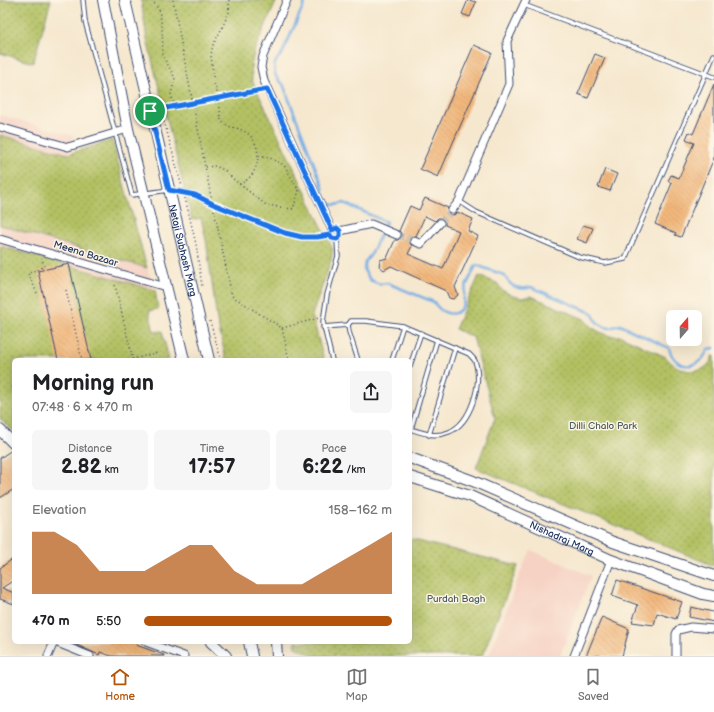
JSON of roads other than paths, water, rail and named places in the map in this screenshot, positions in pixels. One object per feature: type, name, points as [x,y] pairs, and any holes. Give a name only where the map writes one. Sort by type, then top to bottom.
[{"type":"main road","points":[[103,0],[128,129],[184,358]]},
{"type":"main road","name":"Netaji Subhash Marg","points":[[125,0],[156,110],[169,190],[209,358]]},
{"type":"main road","points":[[0,430],[12,442]]},
{"type":"main road","name":"Nishadraj Marg","points":[[412,459],[473,481],[613,542],[714,576]]},
{"type":"main road","name":"Nishadraj Marg","points":[[412,478],[470,496],[611,560],[703,594],[714,596]]},
{"type":"main road","points":[[214,644],[226,656]]},
{"type":"main road","points":[[249,644],[252,656]]},
{"type":"main road","points":[[276,644],[277,656]]},
{"type":"street","points":[[287,0],[263,56],[261,67],[267,89],[331,232]]},
{"type":"street","points":[[452,210],[459,201],[509,84],[507,41],[525,2]]},
{"type":"street","points":[[0,128],[68,147],[128,129]]},
{"type":"street","points":[[414,241],[421,244],[440,223]]},
{"type":"street","points":[[340,231],[372,224],[394,233]]},
{"type":"street","name":"Meena Bazaar","points":[[0,239],[166,288]]},
{"type":"street","points":[[574,656],[611,560]]},
{"type":"street","points":[[676,656],[676,634],[678,630],[691,627],[714,629]]},
{"type":"street","points":[[48,656],[54,644]]},
{"type":"street","points":[[60,644],[90,656]]},
{"type":"street","points":[[151,644],[184,656]]},
{"type":"lane","points":[[83,0],[85,21],[132,195],[169,190],[183,192],[195,195],[213,204],[285,233],[302,237],[317,237],[337,228],[340,231],[340,236],[337,239],[338,256],[323,316],[323,328],[331,358]]},
{"type":"lane","points":[[525,2],[714,77]]},
{"type":"lane","points":[[459,201],[476,212],[579,257],[605,263],[625,260],[714,55]]},
{"type":"lane","points":[[331,232],[332,238],[337,239]]},
{"type":"lane","points":[[323,328],[348,325],[352,321],[366,321],[403,326],[470,354],[475,361],[477,382],[475,397],[467,415],[460,425],[450,432],[441,434],[429,435],[412,430]]},
{"type":"lane","points":[[348,325],[357,358]]},
{"type":"lane","points":[[393,358],[403,326]]},
{"type":"lane","points":[[412,360],[421,333]]},
{"type":"lane","points":[[412,422],[437,340]]},
{"type":"lane","points":[[429,435],[455,348]]},
{"type":"waterway","points":[[306,0],[282,54],[276,61],[274,69],[279,81],[283,84],[323,187],[324,196],[331,204],[336,205],[344,203],[386,222],[372,253],[365,262],[364,270],[370,280],[380,284],[387,283],[434,302],[444,312],[452,314],[460,310],[463,305],[464,292],[476,265],[504,275],[506,279],[515,287],[531,287],[592,313],[597,322],[602,326],[609,328],[620,325],[669,348],[676,361],[682,364],[694,364],[704,356],[708,349],[714,348]]},
{"type":"tunnel","points":[[440,223],[452,210]]},
{"type":"tunnel","points":[[397,235],[414,241]]},
{"type":"park label","name":"Dilli Chalo Park","points":[[603,425]]},
{"type":"park label","name":"Purdah Bagh","points":[[456,598]]}]
